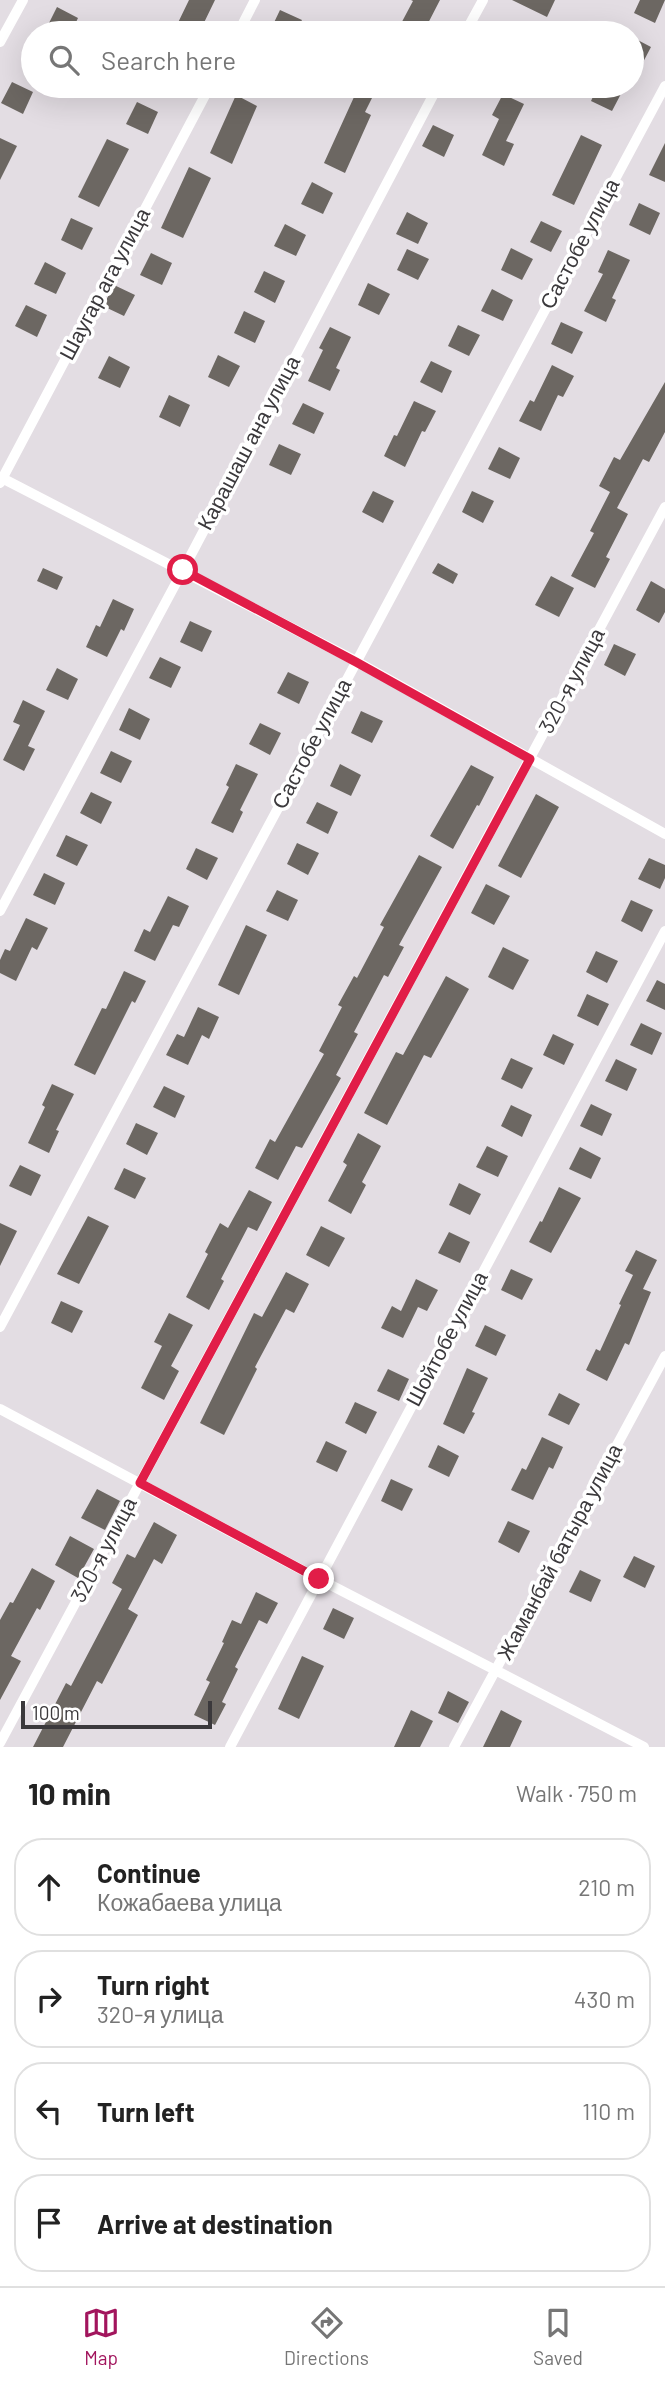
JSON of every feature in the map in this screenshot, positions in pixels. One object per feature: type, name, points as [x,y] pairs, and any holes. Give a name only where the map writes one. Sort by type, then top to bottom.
[{"type":"street","points":[[0,42],[23,0]]},
{"type":"street","points":[[244,21],[255,0]]},
{"type":"street","points":[[472,21],[483,0]]},
{"type":"street","name":"Састобе улица","points":[[0,1327],[665,86]]},
{"type":"street","name":"Шаугар ага улица","points":[[1,480],[204,98]]},
{"type":"street","name":"Карашаш ана улица","points":[[0,911],[432,98]]},
{"type":"street","points":[[1,480],[183,570],[356,662],[665,834]]},
{"type":"street","name":"320-я улица","points":[[0,1743],[665,507]]},
{"type":"street","name":"Шойтобе улица","points":[[230,1747],[665,931]]},
{"type":"street","name":"Жаманбай батыра улица","points":[[454,1747],[665,1356]]},
{"type":"street","points":[[0,1409],[319,1579],[644,1747]]},
{"type":"building","points":[[189,0],[215,0],[205,21],[179,21]]},
{"type":"building","points":[[411,0],[440,0],[429,21],[402,21],[413,1]]},
{"type":"building","points":[[512,0],[555,0],[547,17]]},
{"type":"building","points":[[640,0],[665,0],[655,23],[634,13]]},
{"type":"building","points":[[57,7],[78,18],[77,21],[50,21]]},
{"type":"building","points":[[280,10],[302,20],[301,21],[275,21]]},
{"type":"building","points":[[644,43],[651,47],[644,60]]},
{"type":"building","points":[[12,82],[21,86],[21,98],[30,98],[23,114],[1,103]]},
{"type":"building","points":[[235,98],[242,98],[257,106],[232,164],[210,153]]},
{"type":"building","points":[[354,98],[372,98],[365,112],[371,115],[345,173],[324,163]]},
{"type":"building","points":[[501,98],[511,98],[524,104],[506,141],[514,144],[504,166],[482,155],[499,119],[492,115]]},
{"type":"building","points":[[592,98],[619,98],[612,111],[591,101]]},
{"type":"building","points":[[137,102],[158,112],[148,134],[126,124]]},
{"type":"building","points":[[433,125],[454,135],[444,157],[422,146]]},
{"type":"building","points":[[581,135],[602,145],[574,205],[552,195]]},
{"type":"building","points":[[0,138],[17,146],[0,180]]},
{"type":"building","points":[[107,139],[129,149],[99,207],[78,197]]},
{"type":"building","points":[[665,143],[665,182],[649,175]]},
{"type":"building","points":[[189,167],[211,178],[183,238],[161,228]]},
{"type":"building","points":[[312,182],[333,193],[323,214],[301,204]]},
{"type":"building","points":[[639,203],[660,213],[650,235],[629,225]]},
{"type":"building","points":[[407,212],[428,223],[418,244],[396,234]]},
{"type":"building","points":[[71,218],[93,228],[82,250],[61,240]]},
{"type":"building","points":[[541,221],[562,231],[551,252],[530,242]]},
{"type":"building","points":[[285,224],[306,235],[296,256],[274,246]]},
{"type":"building","points":[[511,248],[533,259],[522,280],[501,270]]},
{"type":"building","points":[[407,249],[429,259],[418,280],[397,270]]},
{"type":"building","points":[[608,250],[630,260],[612,298],[616,300],[606,322],[584,311],[603,274],[598,272]]},
{"type":"building","points":[[151,253],[172,263],[162,285],[140,275]]},
{"type":"building","points":[[45,262],[66,273],[56,294],[34,284]]},
{"type":"building","points":[[264,271],[285,281],[275,303],[254,292]]},
{"type":"building","points":[[368,283],[390,294],[379,315],[358,305]]},
{"type":"building","points":[[114,285],[135,295],[124,316],[103,306]]},
{"type":"building","points":[[492,289],[513,300],[503,321],[481,311]]},
{"type":"building","points":[[26,305],[47,315],[37,337],[15,326]]},
{"type":"building","points":[[244,311],[265,321],[255,343],[234,333]]},
{"type":"building","points":[[561,322],[583,332],[572,354],[551,344]]},
{"type":"building","points":[[458,325],[480,335],[469,356],[448,346]]},
{"type":"building","points":[[330,327],[351,337],[336,368],[340,370],[330,391],[308,381],[323,350],[319,348]]},
{"type":"building","points":[[218,355],[240,366],[229,387],[208,377]]},
{"type":"building","points":[[109,356],[130,367],[120,388],[98,378]]},
{"type":"building","points":[[431,361],[452,371],[442,393],[420,382]]},
{"type":"building","points":[[552,365],[574,376],[563,397],[558,395],[541,431],[519,421],[530,400],[534,402]]},
{"type":"building","points":[[665,382],[665,432],[649,462],[643,459],[617,508],[628,514],[606,557],[610,559],[595,588],[571,576],[594,533],[590,531],[610,492],[599,486],[614,457],[620,460]]},
{"type":"building","points":[[169,395],[190,405],[180,427],[159,417]]},
{"type":"building","points":[[414,401],[436,411],[425,432],[422,431],[405,467],[384,456]]},
{"type":"building","points":[[303,403],[324,413],[314,434],[292,424]]},
{"type":"building","points":[[279,444],[301,454],[291,475],[269,465]]},
{"type":"building","points":[[499,447],[520,458],[510,479],[488,469]]},
{"type":"building","points":[[373,491],[394,501],[383,523],[362,512]]},
{"type":"building","points":[[472,491],[494,501],[483,523],[462,512]]},
{"type":"building","points":[[438,563],[458,574],[453,584],[432,573]]},
{"type":"building","points":[[43,568],[63,577],[57,590],[37,581]]},
{"type":"building","points":[[551,576],[574,588],[559,617],[535,605]]},
{"type":"building","points":[[651,581],[665,589],[665,612],[659,623],[636,610]]},
{"type":"building","points":[[113,599],[134,609],[107,657],[86,647],[96,625],[100,627]]},
{"type":"building","points":[[190,621],[212,631],[202,652],[180,642]]},
{"type":"building","points":[[614,644],[636,654],[625,676],[604,665]]},
{"type":"building","points":[[160,657],[181,667],[171,688],[149,678]]},
{"type":"building","points":[[57,668],[78,679],[68,700],[46,690]]},
{"type":"building","points":[[288,672],[309,682],[299,704],[277,693]]},
{"type":"building","points":[[23,700],[45,711],[28,746],[35,749],[24,771],[3,760],[20,725],[13,722]]},
{"type":"building","points":[[129,708],[150,719],[140,740],[119,730]]},
{"type":"building","points":[[361,711],[383,721],[372,743],[351,733]]},
{"type":"building","points":[[260,723],[281,733],[270,755],[249,744]]},
{"type":"building","points":[[111,751],[132,761],[121,783],[100,773]]},
{"type":"building","points":[[236,764],[258,774],[240,810],[243,812],[233,833],[211,823],[229,787],[226,785]]},
{"type":"building","points":[[340,764],[361,775],[351,796],[330,786]]},
{"type":"building","points":[[471,765],[494,777],[453,849],[430,836]]},
{"type":"building","points":[[91,792],[112,802],[101,824],[80,813]]},
{"type":"building","points":[[536,794],[559,807],[521,878],[498,866]]},
{"type":"building","points":[[317,802],[338,812],[328,834],[306,823]]},
{"type":"building","points":[[66,835],[88,845],[77,866],[56,856]]},
{"type":"building","points":[[297,843],[319,853],[308,875],[287,864]]},
{"type":"building","points":[[196,848],[218,858],[207,880],[186,869]]},
{"type":"building","points":[[419,855],[442,867],[399,945],[404,947],[388,977],[384,975],[354,1032],[358,1034],[336,1075],[341,1078],[302,1148],[296,1146],[278,1180],[255,1168],[270,1139],[275,1142],[324,1054],[319,1051],[342,1007],[338,1005],[354,976],[357,978],[384,927],[380,925]]},
{"type":"building","points":[[649,858],[665,865],[665,878],[660,889],[638,879]]},
{"type":"building","points":[[44,873],[65,883],[55,905],[33,895]]},
{"type":"building","points":[[486,884],[510,896],[494,925],[471,913]]},
{"type":"building","points":[[277,890],[298,900],[288,921],[266,911]]},
{"type":"building","points":[[168,896],[189,906],[179,927],[173,925],[155,961],[134,951],[144,929],[150,932]]},
{"type":"building","points":[[631,900],[653,910],[642,932],[621,921]]},
{"type":"building","points":[[26,918],[48,928],[37,950],[32,947],[16,981],[0,973],[0,960],[5,949],[10,951]]},
{"type":"building","points":[[246,925],[267,935],[239,995],[218,985]]},
{"type":"building","points":[[503,947],[529,960],[513,990],[488,977]]},
{"type":"building","points":[[596,951],[618,961],[607,983],[586,972]]},
{"type":"building","points":[[124,971],[146,981],[135,1003],[132,1001],[95,1075],[74,1065]]},
{"type":"building","points":[[446,976],[469,989],[431,1058],[424,1055],[387,1125],[364,1113],[396,1052],[403,1055]]},
{"type":"building","points":[[657,980],[665,984],[665,1010],[646,1001]]},
{"type":"building","points":[[587,994],[609,1004],[598,1026],[577,1016]]},
{"type":"building","points":[[198,1007],[219,1017],[209,1039],[202,1035],[188,1065],[166,1055],[177,1034],[184,1037]]},
{"type":"building","points":[[641,1023],[662,1033],[652,1055],[630,1045]]},
{"type":"building","points":[[553,1034],[574,1044],[564,1065],[543,1055]]},
{"type":"building","points":[[511,1058],[533,1068],[522,1089],[501,1079]]},
{"type":"building","points":[[616,1059],[637,1069],[627,1091],[605,1081]]},
{"type":"building","points":[[52,1084],[74,1094],[56,1130],[59,1131],[49,1153],[28,1143],[45,1107],[42,1105]]},
{"type":"building","points":[[164,1086],[185,1096],[175,1118],[153,1107]]},
{"type":"building","points":[[591,1104],[612,1114],[602,1136],[580,1126]]},
{"type":"building","points":[[511,1105],[532,1115],[522,1137],[501,1126]]},
{"type":"building","points":[[136,1123],[158,1133],[147,1155],[126,1144]]},
{"type":"building","points":[[358,1133],[381,1146],[362,1182],[366,1185],[351,1214],[328,1201],[347,1165],[343,1162]]},
{"type":"building","points":[[487,1146],[508,1156],[498,1177],[476,1167]]},
{"type":"building","points":[[580,1147],[601,1158],[591,1179],[569,1169]]},
{"type":"building","points":[[20,1165],[41,1175],[31,1196],[9,1186]]},
{"type":"building","points":[[124,1168],[146,1178],[135,1199],[114,1189]]},
{"type":"building","points":[[459,1183],[481,1194],[470,1215],[449,1205]]},
{"type":"building","points":[[559,1187],[581,1198],[551,1253],[529,1242]]},
{"type":"building","points":[[249,1190],[272,1202],[257,1231],[248,1227],[221,1279],[224,1281],[209,1310],[186,1297],[220,1223],[228,1228]]},
{"type":"building","points":[[88,1216],[109,1226],[79,1284],[57,1274]]},
{"type":"building","points":[[0,1223],[17,1231],[0,1266]]},
{"type":"building","points":[[321,1226],[345,1238],[329,1267],[306,1255]]},
{"type":"building","points":[[449,1232],[470,1242],[460,1263],[438,1253]]},
{"type":"building","points":[[636,1250],[657,1260],[643,1289],[651,1292],[629,1345],[625,1343],[607,1381],[586,1370],[596,1349],[600,1351],[621,1305],[619,1304],[633,1275],[625,1271]]},
{"type":"building","points":[[511,1269],[533,1279],[522,1300],[501,1290]]},
{"type":"building","points":[[286,1272],[309,1284],[294,1313],[286,1309],[255,1367],[257,1369],[224,1435],[200,1423],[254,1313],[262,1317]]},
{"type":"building","points":[[416,1279],[438,1290],[427,1311],[418,1307],[403,1338],[381,1328],[392,1306],[401,1311]]},
{"type":"building","points":[[61,1301],[83,1311],[72,1333],[51,1323]]},
{"type":"building","points":[[169,1313],[193,1325],[171,1366],[179,1371],[164,1400],[141,1388],[162,1346],[154,1342]]},
{"type":"building","points":[[485,1325],[506,1335],[496,1356],[475,1346]]},
{"type":"building","points":[[467,1368],[488,1378],[464,1434],[443,1424]]},
{"type":"building","points":[[388,1369],[409,1379],[399,1401],[377,1391]]},
{"type":"building","points":[[559,1393],[580,1404],[569,1425],[548,1415]]},
{"type":"building","points":[[355,1402],[377,1412],[366,1434],[345,1423]]},
{"type":"building","points":[[542,1437],[563,1447],[553,1469],[549,1467],[533,1500],[511,1490],[522,1468],[526,1470]]},
{"type":"building","points":[[326,1441],[347,1451],[337,1472],[316,1462]]},
{"type":"building","points":[[438,1445],[459,1456],[449,1477],[428,1467]]},
{"type":"building","points":[[391,1479],[413,1489],[402,1511],[381,1501]]},
{"type":"building","points":[[97,1489],[120,1501],[105,1530],[81,1518]]},
{"type":"building","points":[[508,1521],[530,1531],[519,1553],[498,1542]]},
{"type":"building","points":[[154,1522],[177,1535],[162,1564],[154,1559],[128,1609],[138,1615],[102,1684],[97,1681],[63,1747],[33,1747],[66,1683],[71,1686],[122,1589],[112,1583],[127,1554],[135,1558]]},
{"type":"building","points":[[70,1536],[94,1549],[78,1578],[55,1565]]},
{"type":"building","points":[[634,1556],[655,1566],[645,1588],[623,1577]]},
{"type":"building","points":[[32,1568],[55,1581],[11,1656],[21,1661],[0,1700],[0,1620],[10,1602],[13,1603]]},
{"type":"building","points":[[580,1570],[601,1580],[591,1602],[569,1592]]},
{"type":"building","points":[[256,1592],[278,1603],[267,1624],[259,1620],[235,1667],[238,1669],[222,1702],[226,1704],[215,1725],[194,1715],[210,1682],[206,1680],[232,1620],[241,1624]]},
{"type":"building","points":[[333,1608],[354,1618],[344,1639],[323,1629]]},
{"type":"building","points":[[302,1656],[324,1666],[299,1719],[278,1709]]},
{"type":"building","points":[[448,1691],[469,1702],[458,1723],[438,1713]]},
{"type":"building","points":[[411,1710],[433,1721],[420,1747],[394,1747]]},
{"type":"building","points":[[501,1710],[522,1721],[510,1747],[483,1747]]},
{"type":"route","points":[[183,570],[530,759],[140,1483],[319,1579]]}]
